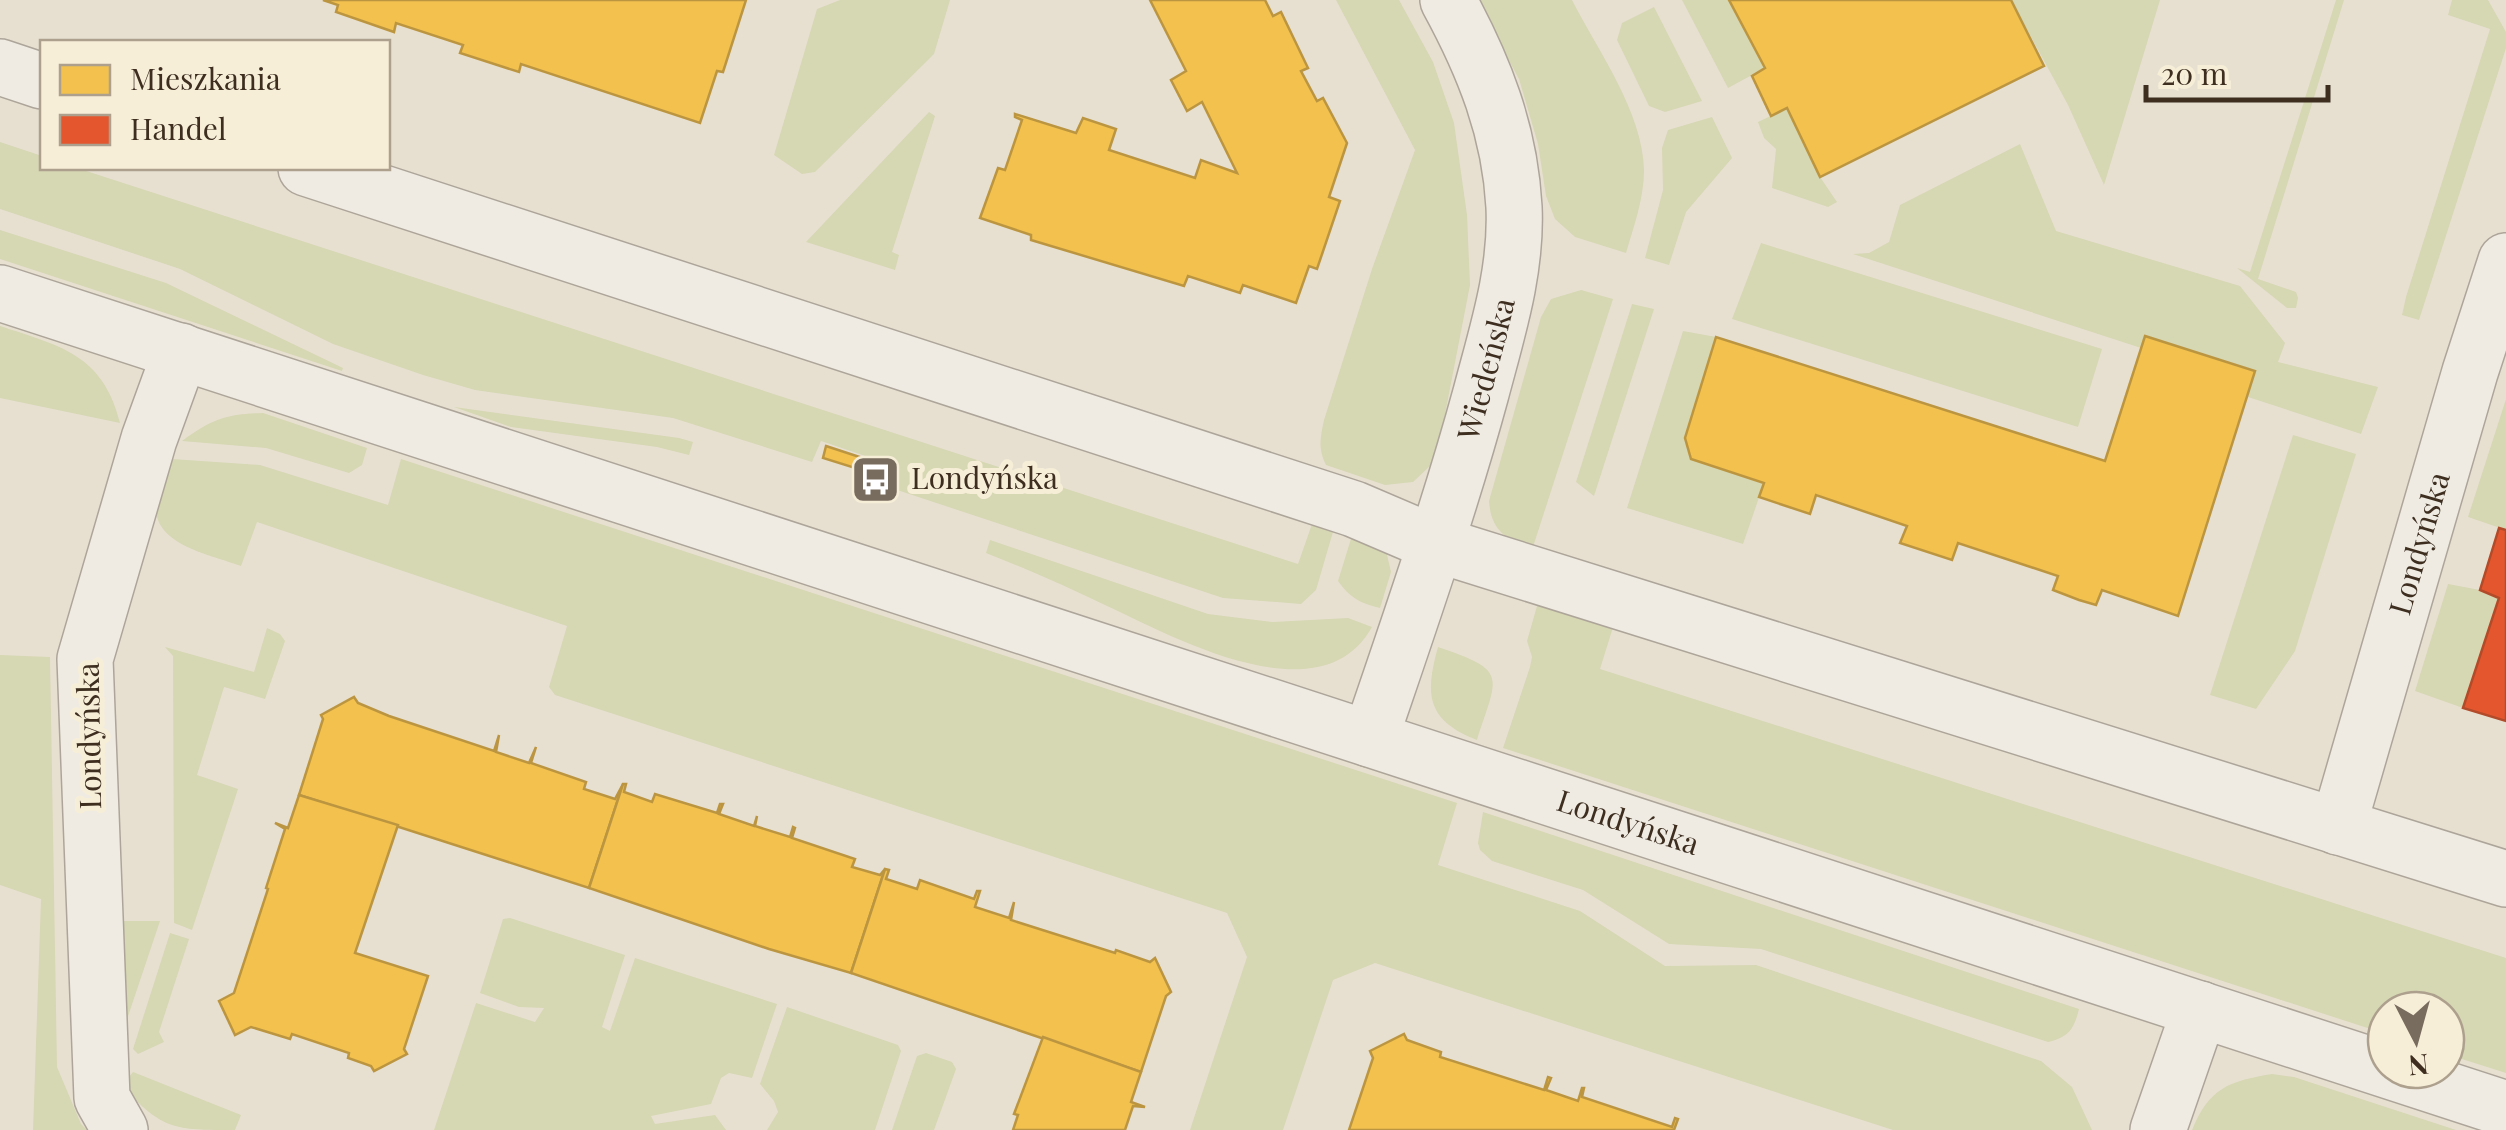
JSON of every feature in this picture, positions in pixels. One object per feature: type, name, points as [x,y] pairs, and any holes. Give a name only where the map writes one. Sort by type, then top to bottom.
[{"type":"street","name":"Wiedeńska","points":[[1370,739],[1436,544],[1504,308],[1512,259],[1510,161],[1500,115],[1485,72],[1448,0]]},
{"type":"street","points":[[0,68],[40,81]]},
{"type":"street","points":[[312,170],[1354,509],[1436,544],[2506,879]]},
{"type":"street","name":"Londyńska","points":[[2338,827],[2506,261]]},
{"type":"street","name":"Londyńska","points":[[0,293],[2506,1109]]},
{"type":"street","name":"Londyńska","points":[[120,1130],[102,1098],[85,658],[150,439],[181,351]]},
{"type":"street","points":[[2158,1130],[2200,1010]]},
{"type":"green space","points":[[840,0],[950,0],[934,54],[815,172],[802,174],[774,155],[817,9]]},
{"type":"green space","points":[[1336,0],[1399,0],[1433,62],[1454,123],[1467,215],[1470,285],[1440,440],[1431,465],[1413,482],[1385,485],[1326,465],[1321,448],[1324,420],[1415,150]]},
{"type":"green space","points":[[1476,0],[1572,0],[1628,104],[1642,148],[1642,191],[1626,253],[1575,237],[1555,219],[1519,79]]},
{"type":"green space","points":[[1682,0],[1729,0],[1765,68],[1728,88]]},
{"type":"green space","points":[[2011,0],[2160,0],[2104,185],[2068,105]]},
{"type":"green space","points":[[2336,0],[2344,0],[2258,279],[2296,292],[2296,308],[2287,308],[2237,268],[2250,272]]},
{"type":"green space","points":[[2452,0],[2488,0],[2506,32],[2506,48],[2419,320],[2402,315],[2406,297],[2490,29],[2448,15]]},
{"type":"green space","points":[[1654,7],[1702,101],[1665,112],[1649,106],[1617,40],[1622,23]]},
{"type":"green space","points":[[1787,108],[1820,177],[1837,202],[1828,207],[1772,188],[1776,149],[1764,138],[1758,122]]},
{"type":"green space","points":[[929,112],[935,116],[892,252],[899,255],[895,270],[806,242]]},
{"type":"green space","points":[[1712,117],[1732,158],[1686,212],[1669,265],[1645,258],[1663,190],[1662,148],[1668,130]]},
{"type":"green space","points":[[0,142],[40,155],[40,170],[83,170],[1298,564],[1312,524],[1335,525],[1316,590],[1301,604],[1223,598],[870,481],[877,460],[821,441],[812,462],[673,418],[475,390],[423,375],[333,344],[180,269],[0,209]]},
{"type":"green space","points":[[2020,144],[2056,231],[2240,286],[2285,343],[2278,362],[2378,387],[2361,434],[2248,397],[2255,371],[2145,336],[2141,348],[1853,254],[1869,253],[1889,242],[1900,205]]},
{"type":"green space","points":[[0,230],[166,283],[343,368],[342,371],[0,259]]},
{"type":"green space","points":[[1761,243],[2102,349],[2078,427],[1732,319]]},
{"type":"green space","points":[[1581,290],[1613,299],[1532,550],[1502,533],[1493,520],[1489,501],[1541,317],[1551,299]]},
{"type":"green space","points":[[1632,304],[1654,309],[1594,496],[1576,482]]},
{"type":"green space","points":[[0,326],[60,347],[90,367],[103,382],[120,423],[0,398]]},
{"type":"green space","points":[[1683,331],[1716,337],[1685,438],[1691,459],[1764,483],[1743,544],[1627,508]]},
{"type":"green space","points":[[2506,399],[2506,530],[2468,517]]},
{"type":"green space","points":[[454,407],[693,442],[689,455],[511,427]]},
{"type":"green space","points":[[263,413],[367,448],[362,465],[349,473],[266,448],[182,441],[220,419]]},
{"type":"green space","points":[[2293,435],[2356,454],[2295,651],[2256,709],[2210,695]]},
{"type":"green space","points":[[172,459],[260,465],[388,505],[401,459],[1457,803],[1438,865],[1580,911],[1665,966],[1756,965],[2041,1061],[2072,1087],[2092,1130],[1893,1130],[1375,963],[1333,980],[1283,1130],[1190,1130],[1247,957],[1227,913],[555,695],[549,687],[567,626],[257,522],[241,566],[183,545],[161,526],[156,513],[158,492]]},
{"type":"green space","points":[[1354,529],[1385,546],[1391,572],[1380,608],[1356,599],[1338,581]]},
{"type":"green space","points":[[990,540],[1208,614],[1273,622],[1348,618],[1372,627],[1349,654],[1318,667],[1283,669],[1246,663],[1207,651],[986,553]]},
{"type":"green space","points":[[2448,584],[2499,598],[2463,708],[2415,691]]},
{"type":"green space","points":[[1539,599],[1614,624],[1600,669],[2506,958],[2506,1073],[2466,1060],[2466,990],[2366,990],[2366,1028],[1503,748],[1530,667],[1532,657],[1527,641]]},
{"type":"green space","points":[[267,628],[285,641],[265,699],[224,687],[197,775],[238,789],[192,930],[174,923],[173,656],[165,647],[254,672]]},
{"type":"green space","points":[[1438,647],[1477,663],[1492,678],[1490,701],[1477,740],[1448,724],[1434,704],[1431,679]]},
{"type":"green space","points":[[0,655],[50,657],[57,1067],[87,1130],[33,1130],[41,899],[0,885]]},
{"type":"green space","points":[[1483,812],[2079,1009],[2077,1016],[2066,1035],[2048,1042],[1761,949],[1669,944],[1583,890],[1492,861],[1478,843]]},
{"type":"green space","points":[[503,919],[625,955],[602,1027],[610,1031],[635,958],[777,1004],[752,1078],[729,1073],[721,1078],[711,1104],[651,1116],[655,1124],[715,1115],[726,1130],[434,1130],[476,1003],[535,1022],[544,1008],[519,1007],[480,993]]},
{"type":"green space","points":[[113,921],[160,921],[114,1058]]},
{"type":"green space","points":[[170,933],[189,939],[159,1032],[164,1042],[138,1054],[133,1049]]},
{"type":"green space","points":[[787,1007],[898,1045],[901,1051],[875,1130],[767,1130],[778,1112],[760,1084]]},
{"type":"green space","points":[[926,1053],[952,1062],[956,1069],[934,1130],[892,1130],[917,1056]]},
{"type":"green space","points":[[133,1072],[241,1115],[235,1130],[183,1128],[159,1119],[122,1086]]},
{"type":"green space","points":[[2272,1074],[2294,1077],[2456,1130],[2192,1130],[2206,1105],[2222,1089]]},
{"type":"building: Mieszkania","points":[[323,0],[746,0],[723,72],[717,71],[700,123],[521,64],[519,72],[460,53],[463,45],[396,23],[394,32],[336,12],[338,5]]},
{"type":"building: Mieszkania","points":[[1150,0],[1265,0],[1273,16],[1281,12],[1308,68],[1301,71],[1317,101],[1323,98],[1347,143],[1329,197],[1340,201],[1317,269],[1309,266],[1296,303],[1243,285],[1240,293],[1188,276],[1184,286],[1031,240],[1031,235],[980,218],[998,168],[1005,170],[1022,120],[1015,114],[1076,133],[1083,118],[1116,129],[1109,150],[1195,178],[1201,160],[1237,173],[1202,102],[1187,111],[1171,80],[1186,71]]},
{"type":"building: Mieszkania","points":[[1729,0],[2011,0],[2044,66],[1820,177],[1787,108],[1771,116],[1752,76],[1765,68]]},
{"type":"building: Mieszkania","points":[[2145,336],[2255,371],[2178,616],[2102,590],[2096,605],[2079,600],[2053,590],[2058,576],[1958,543],[1952,560],[1900,543],[1907,526],[1816,495],[1810,514],[1759,497],[1764,483],[1691,459],[1685,438],[1716,337],[2105,461]]},
{"type":"building: Mieszkania","points":[[826,446],[875,462],[871,473],[823,458]]},
{"type":"building: Mieszkania","points":[[354,697],[358,703],[389,716],[494,751],[499,735],[496,752],[529,763],[536,747],[531,763],[586,782],[584,789],[615,799],[623,784],[589,888],[299,795],[321,715]]},
{"type":"building: Mieszkania","points":[[623,784],[624,792],[652,802],[655,794],[717,813],[723,804],[719,814],[754,826],[757,816],[755,826],[790,837],[793,827],[792,838],[855,859],[852,867],[880,875],[885,869],[851,973],[589,888]]},
{"type":"building: Mieszkania","points":[[299,795],[398,825],[355,953],[428,976],[404,1049],[407,1054],[374,1071],[371,1066],[348,1058],[349,1053],[292,1034],[290,1039],[251,1027],[235,1035],[219,1001],[234,993],[268,889],[285,829],[275,823],[288,828]]},
{"type":"building: Mieszkania","points":[[885,869],[889,870],[886,879],[917,889],[920,880],[974,899],[980,891],[975,907],[1009,918],[1014,902],[1011,920],[1115,953],[1116,950],[1150,962],[1155,958],[1171,992],[1166,996],[1141,1072],[851,973]]},
{"type":"building: Mieszkania","points":[[1404,1034],[1407,1040],[1441,1052],[1440,1057],[1544,1090],[1548,1077],[1551,1078],[1546,1090],[1578,1101],[1584,1088],[1582,1097],[1672,1127],[1678,1119],[1674,1130],[1349,1130],[1373,1058],[1370,1051]]},
{"type":"building: Mieszkania","points":[[1043,1037],[1141,1072],[1131,1102],[1145,1107],[1133,1106],[1125,1130],[1013,1130],[1018,1115],[1014,1114]]},
{"type":"building: Handel","points":[[2499,528],[2506,530],[2506,721],[2463,708],[2499,598],[2480,590]]},
{"type":"place","name":"Londyńska","points":[[876,479]]}]
